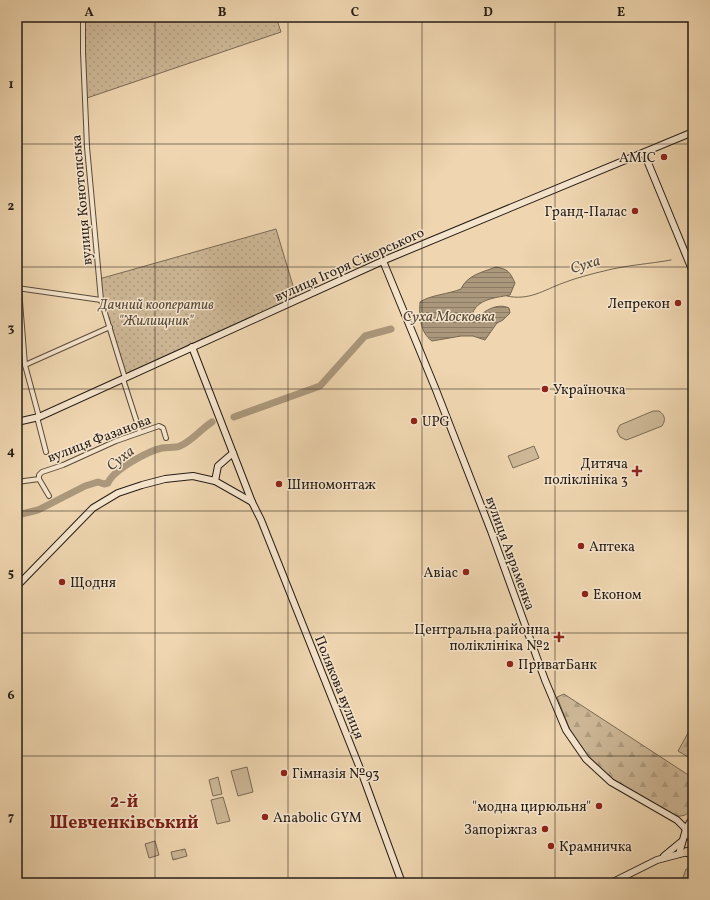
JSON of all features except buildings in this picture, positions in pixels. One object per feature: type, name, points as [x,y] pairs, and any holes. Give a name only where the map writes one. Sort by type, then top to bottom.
[{"type":"main road","name":"вулиця Ігоря Сікорського","points":[[17,422],[38,417],[383,261],[693,132]]},
{"type":"main road","points":[[644,153],[693,272]]},
{"type":"main road","name":"вулиця Авраменка","points":[[383,261],[439,397],[491,531],[544,680],[566,730],[586,759],[611,782],[677,820],[686,829]]},
{"type":"main road","name":"Полякова вулиця","points":[[192,347],[252,502],[261,520],[358,764],[402,883]]},
{"type":"main road","points":[[215,481],[218,466],[233,453]]},
{"type":"main road","points":[[17,586],[93,508],[118,493],[165,479],[193,476],[215,481],[252,502]]},
{"type":"main road","points":[[612,883],[670,852],[682,841],[686,829],[693,817]]},
{"type":"main road","points":[[686,829],[693,841]]},
{"type":"main road","points":[[657,860],[688,852],[682,841]]},
{"type":"street","name":"вулиця Конотопська","points":[[83,17],[87,147],[101,300],[140,432]]},
{"type":"street","points":[[46,452],[26,365],[18,288],[101,300]]},
{"type":"street","points":[[26,365],[110,327]]},
{"type":"street","name":"вулиця Фазанова","points":[[49,496],[39,479],[39,475],[42,472],[63,465],[116,441],[161,426],[166,438]]},
{"type":"street","name":"вулиця Фазанова","points":[[17,482],[39,479]]},
{"type":"green space","points":[[83,17],[276,17],[281,32],[84,99]]},
{"type":"green space","name":"Дачний кооператив \"Жилищник\"","points":[[276,229],[297,299],[123,379],[101,300],[99,279]]},
{"type":"green space","points":[[653,411],[659,411],[663,414],[664,422],[662,426],[626,440],[620,437],[617,431],[620,425]]},
{"type":"green space","points":[[534,446],[539,458],[513,468],[508,456]]},
{"type":"green space","points":[[564,694],[693,778],[693,804],[688,813],[683,816],[676,816],[612,779],[585,753],[570,730],[557,697]]},
{"type":"green space","points":[[693,724],[693,760],[678,751]]},
{"type":"green space","points":[[247,767],[253,792],[238,796],[231,771]]},
{"type":"green space","points":[[218,777],[222,794],[213,796],[209,780]]},
{"type":"green space","points":[[223,797],[230,821],[217,824],[211,800]]},
{"type":"green space","points":[[155,841],[159,855],[149,858],[145,844]]},
{"type":"green space","points":[[185,849],[187,856],[173,860],[171,852]]},
{"type":"green space","points":[[686,869],[693,870],[693,883],[681,883]]},
{"type":"water","name":"Суха Московка","points":[[496,267],[508,272],[512,276],[515,283],[510,295],[485,301],[476,308],[473,313],[471,320],[474,322],[485,312],[494,307],[504,306],[509,308],[510,313],[503,320],[497,323],[485,340],[473,336],[461,336],[432,341],[428,338],[421,323],[420,302],[461,289],[471,277]]},
{"type":"waterway","name":"Суха","points":[[507,296],[529,296],[594,273],[621,267],[671,260]]},
{"type":"waterway","name":"Суха","points":[[234,417],[320,386],[365,336],[391,329]]},
{"type":"waterway","name":"Суха","points":[[17,515],[38,510],[85,486],[98,482],[104,484],[108,483],[117,472],[140,457],[162,448],[180,446],[189,441],[212,422]]},
{"type":"place","name":"AMIC","points":[[664,157]]},
{"type":"place","name":"Гранд-Палас","points":[[635,211]]},
{"type":"place","name":"Лепрекон","points":[[678,303]]},
{"type":"place","name":"Україночка","points":[[545,389]]},
{"type":"place","name":"UPG","points":[[414,421]]},
{"type":"place","name":"Дитяча поліклініка 3","points":[[637,471]]},
{"type":"place","name":"Шиномонтаж","points":[[279,484]]},
{"type":"place","name":"Аптека","points":[[581,546]]},
{"type":"place","name":"Авіас","points":[[466,572]]},
{"type":"place","name":"Щодня","points":[[62,582]]},
{"type":"place","name":"Економ","points":[[585,594]]},
{"type":"place","name":"Центральна районна поліклініка №2","points":[[559,637]]},
{"type":"place","name":"ПриватБанк","points":[[510,664]]},
{"type":"place","name":"Гімназія №93","points":[[284,773]]},
{"type":"place","name":"\"модна цирюльня\"","points":[[599,806]]},
{"type":"place","name":"Anabolic GYM","points":[[265,817]]},
{"type":"place","name":"Запоріжгаз","points":[[545,829]]},
{"type":"place","name":"Крамничка","points":[[551,846]]},
{"type":"district","name":"2-й Шевченківський","points":[[124,811]]}]
